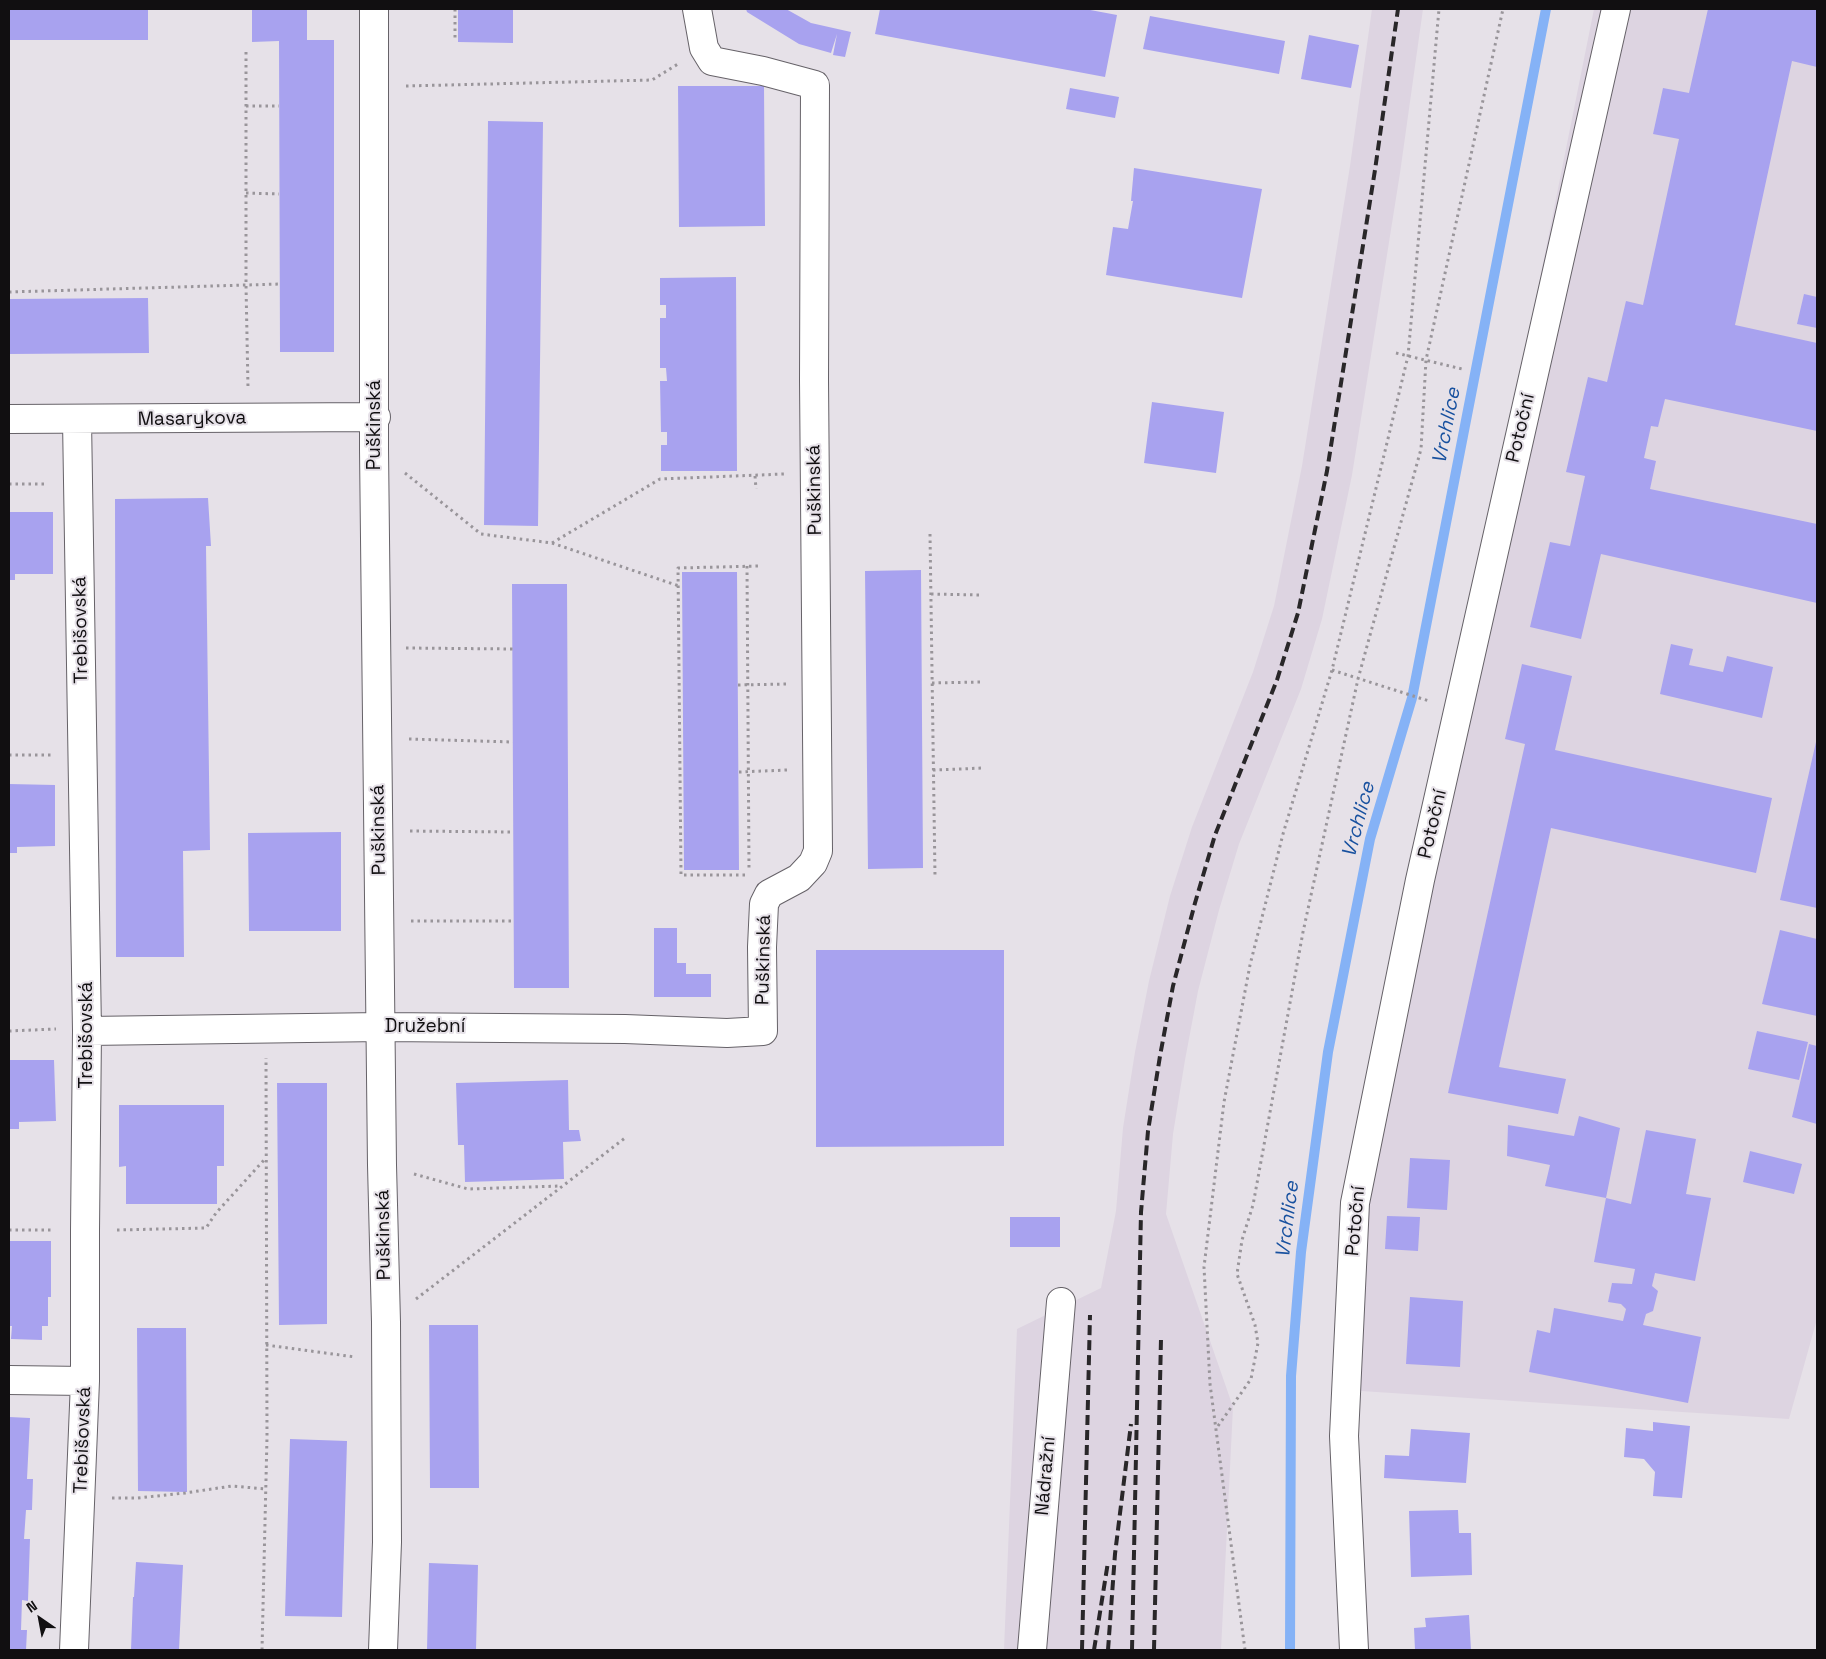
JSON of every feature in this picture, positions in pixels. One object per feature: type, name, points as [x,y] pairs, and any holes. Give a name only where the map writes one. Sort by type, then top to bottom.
[{"type":"street","name":"Puškinská","points":[[374,9],[376,417],[374,449],[378,648],[382,1165],[386,1322],[387,1542],[383,1650]]},
{"type":"street","points":[[697,9],[704,48]]},
{"type":"street","name":"Potoční","points":[[1354,1650],[1344,1436],[1355,1203],[1420,880],[1616,9]]},
{"type":"street","name":"Puškinská","points":[[704,48],[712,61],[763,71],[815,86],[815,473],[818,851],[813,863],[799,878],[769,894],[764,904],[762,947],[763,1031]]},
{"type":"street","name":"Masarykova","points":[[9,419],[376,417]]},
{"type":"street","name":"Trebišovská","points":[[74,1650],[86,1381],[85,1230],[74,1030],[77,420]]},
{"type":"street","name":"Družební","points":[[74,1030],[381,1027],[625,1029],[727,1033],[763,1031]]},
{"type":"street","name":"Nádražní","points":[[1032,1650],[1061,1302]]},
{"type":"street","points":[[9,1380],[86,1381]]},
{"type":"path","points":[[455,9],[455,42]]},
{"type":"path","points":[[1246,1650],[1210,1384],[1204,1267],[1224,1102],[1250,965],[1282,834],[1332,670],[1408,356],[1439,9]]},
{"type":"path","points":[[1217,1426],[1251,1379],[1258,1343],[1255,1325],[1237,1274],[1242,1240],[1253,1205],[1303,932],[1358,679],[1421,449],[1426,360],[1503,9]]},
{"type":"path","points":[[374,87],[652,80],[704,48]]},
{"type":"path","points":[[246,52],[248,418]]},
{"type":"path","points":[[246,106],[279,106]]},
{"type":"path","points":[[246,193],[279,194]]},
{"type":"path","points":[[9,292],[280,284]]},
{"type":"path","points":[[1396,353],[1462,369]]},
{"type":"path","points":[[374,449],[481,534],[552,544],[678,586]]},
{"type":"path","points":[[552,544],[660,479],[815,473]]},
{"type":"path","points":[[755,476],[756,489]]},
{"type":"path","points":[[9,484],[48,484]]},
{"type":"path","points":[[930,534],[935,876]]},
{"type":"path","points":[[747,566],[750,875],[681,875],[678,568],[747,566],[758,566]]},
{"type":"path","points":[[931,594],[979,595]]},
{"type":"path","points":[[378,648],[513,649]]},
{"type":"path","points":[[1332,670],[1429,701]]},
{"type":"path","points":[[738,685],[817,682]]},
{"type":"path","points":[[932,683],[982,682]]},
{"type":"path","points":[[378,738],[513,742]]},
{"type":"path","points":[[9,755],[60,755]]},
{"type":"path","points":[[933,770],[984,768]]},
{"type":"path","points":[[739,772],[817,769]]},
{"type":"path","points":[[379,830],[514,832]]},
{"type":"path","points":[[380,921],[514,921]]},
{"type":"path","points":[[262,1650],[266,1490],[266,1029]]},
{"type":"path","points":[[9,1030],[74,1030]]},
{"type":"path","points":[[386,1322],[625,1138]]},
{"type":"path","points":[[9,1230],[206,1228],[216,1213],[265,1159]]},
{"type":"path","points":[[382,1165],[468,1189],[562,1186]]},
{"type":"path","points":[[266,1345],[386,1362]]},
{"type":"path","points":[[130,1498],[185,1494],[232,1486],[266,1490]]},
{"type":"shaded area","points":[[1372,9],[1423,9],[1400,173],[1352,475],[1322,619],[1301,689],[1239,844],[1219,910],[1198,991],[1173,1134],[1166,1214],[1233,1407],[1221,1650],[1004,1650],[1017,1329],[1101,1288],[1116,1211],[1123,1128],[1135,1052],[1149,981],[1170,896],[1192,827],[1253,672],[1274,606],[1302,466],[1350,166]]},
{"type":"shaded area","points":[[1594,9],[1817,9],[1817,1319],[1789,1419],[1346,1390],[1379,1082]]},
{"type":"building","points":[[9,9],[148,9],[148,40],[9,40]]},
{"type":"building","points":[[252,9],[307,9],[307,40],[334,40],[334,352],[280,352],[279,41],[252,42]]},
{"type":"building","points":[[458,9],[513,9],[513,43],[458,42]]},
{"type":"building","points":[[746,9],[786,9],[811,23],[851,32],[845,57],[833,55],[837,34],[831,53],[799,44],[747,12]]},
{"type":"building","points":[[880,9],[1085,9],[1117,15],[1105,77],[875,34]]},
{"type":"building","points":[[1708,9],[1817,9],[1817,67],[1792,61],[1735,325],[1817,343],[1817,431],[1665,399],[1658,427],[1651,426],[1644,458],[1656,461],[1650,489],[1817,524],[1817,603],[1601,554],[1581,639],[1530,627],[1550,542],[1570,546],[1585,476],[1566,472],[1588,377],[1607,382],[1626,301],[1643,305],[1679,139],[1653,134],[1663,88],[1689,93]]},
{"type":"building","points":[[1150,16],[1285,41],[1279,74],[1143,49]]},
{"type":"building","points":[[1309,35],[1359,45],[1351,88],[1301,79]]},
{"type":"building","points":[[678,86],[764,86],[765,226],[679,227]]},
{"type":"building","points":[[1070,88],[1119,97],[1115,118],[1066,109]]},
{"type":"building","points":[[488,121],[543,122],[538,526],[484,525]]},
{"type":"building","points":[[1134,168],[1262,189],[1242,298],[1106,275],[1113,227],[1128,229],[1133,201],[1131,201]]},
{"type":"building","points":[[736,277],[737,471],[661,471],[661,445],[667,445],[667,432],[661,432],[660,381],[667,381],[666,368],[660,368],[660,318],[666,318],[666,305],[660,305],[660,278]]},
{"type":"building","points":[[1804,294],[1817,297],[1817,328],[1797,324]]},
{"type":"building","points":[[148,298],[149,353],[9,354],[9,299]]},
{"type":"building","points":[[1152,402],[1224,412],[1216,473],[1144,463]]},
{"type":"building","points":[[208,498],[211,546],[206,546],[210,850],[183,851],[184,957],[116,957],[115,499]]},
{"type":"building","points":[[9,512],[53,512],[53,574],[15,574],[15,580],[9,580]]},
{"type":"building","points":[[921,570],[923,868],[868,869],[865,571]]},
{"type":"building","points":[[682,572],[737,572],[739,870],[684,870]]},
{"type":"building","points":[[512,584],[567,584],[569,988],[514,988]]},
{"type":"building","points":[[1671,644],[1693,649],[1689,665],[1723,672],[1727,656],[1773,667],[1762,718],[1660,694]]},
{"type":"building","points":[[1522,664],[1572,676],[1555,750],[1772,798],[1756,873],[1551,828],[1499,1067],[1566,1079],[1558,1114],[1448,1093],[1525,744],[1505,739]]},
{"type":"building","points":[[1817,742],[1817,908],[1780,900]]},
{"type":"building","points":[[9,784],[55,785],[55,846],[17,847],[17,853],[9,853]]},
{"type":"building","points":[[341,832],[341,931],[249,931],[248,833]]},
{"type":"building","points":[[654,928],[677,928],[677,963],[686,963],[686,974],[711,974],[711,997],[654,997]]},
{"type":"building","points":[[1780,930],[1817,939],[1817,1016],[1762,1004]]},
{"type":"building","points":[[816,950],[1004,950],[1004,1146],[816,1147]]},
{"type":"building","points":[[1757,1031],[1808,1042],[1799,1080],[1748,1069]]},
{"type":"building","points":[[1809,1044],[1817,1046],[1817,1124],[1792,1117]]},
{"type":"building","points":[[9,1060],[54,1060],[56,1121],[19,1122],[19,1129],[9,1129]]},
{"type":"building","points":[[568,1080],[569,1130],[579,1130],[581,1141],[563,1142],[564,1179],[465,1182],[464,1145],[458,1145],[456,1083]]},
{"type":"building","points":[[277,1083],[327,1083],[327,1324],[279,1325]]},
{"type":"building","points":[[119,1105],[224,1105],[224,1166],[217,1166],[217,1204],[126,1204],[126,1166],[119,1167]]},
{"type":"building","points":[[1579,1116],[1620,1128],[1606,1198],[1545,1186],[1550,1165],[1507,1156],[1508,1125],[1574,1136]]},
{"type":"building","points":[[1646,1130],[1696,1139],[1686,1194],[1711,1198],[1695,1281],[1655,1273],[1652,1286],[1658,1291],[1653,1311],[1646,1314],[1643,1325],[1701,1337],[1688,1403],[1529,1372],[1537,1330],[1550,1333],[1554,1308],[1623,1321],[1626,1309],[1621,1304],[1608,1302],[1612,1283],[1632,1284],[1635,1269],[1594,1262],[1606,1198],[1631,1204]]},
{"type":"building","points":[[1750,1151],[1802,1164],[1794,1194],[1743,1182]]},
{"type":"building","points":[[1410,1158],[1450,1160],[1447,1210],[1407,1208]]},
{"type":"building","points":[[1387,1216],[1420,1217],[1418,1251],[1385,1249]]},
{"type":"building","points":[[1010,1217],[1060,1217],[1060,1247],[1010,1247]]},
{"type":"building","points":[[9,1241],[51,1241],[51,1297],[48,1297],[48,1326],[42,1326],[42,1340],[11,1339],[12,1326],[9,1326]]},
{"type":"building","points":[[1410,1297],[1463,1301],[1460,1367],[1406,1364]]},
{"type":"building","points":[[429,1325],[478,1325],[479,1488],[430,1488]]},
{"type":"building","points":[[137,1328],[186,1328],[187,1492],[138,1491]]},
{"type":"building","points":[[9,1417],[30,1418],[27,1479],[33,1479],[32,1510],[26,1510],[24,1539],[30,1539],[28,1601],[22,1600],[21,1630],[27,1630],[26,1650],[9,1650]]},
{"type":"building","points":[[1653,1422],[1690,1426],[1682,1498],[1653,1496],[1655,1472],[1644,1459],[1624,1457],[1626,1428],[1653,1431]]},
{"type":"building","points":[[1411,1429],[1470,1433],[1466,1483],[1384,1478],[1385,1455],[1409,1456]]},
{"type":"building","points":[[290,1439],[347,1441],[342,1617],[285,1616]]},
{"type":"building","points":[[1458,1510],[1459,1533],[1471,1533],[1472,1575],[1411,1577],[1409,1511]]},
{"type":"building","points":[[136,1562],[183,1565],[179,1650],[131,1650]]},
{"type":"building","points":[[429,1563],[478,1565],[476,1650],[427,1650]]},
{"type":"building","points":[[1469,1615],[1471,1650],[1415,1650],[1414,1628],[1426,1627],[1425,1618]]},
{"type":"waterway","name":"Vrchlice","points":[[1290,1650],[1291,1376],[1301,1252],[1328,1052],[1370,839],[1412,698],[1546,9]]},
{"type":"railway","points":[[1132,1650],[1141,1212],[1148,1131],[1160,1056],[1173,986],[1215,835],[1277,680],[1298,613],[1327,471],[1375,170],[1398,9]]},
{"type":"railway","points":[[1082,1650],[1090,1315]]},
{"type":"railway","points":[[1154,1650],[1161,1339]]},
{"type":"railway","points":[[1108,1650],[1115,1554],[1131,1424]]},
{"type":"railway","points":[[1094,1650],[1108,1562]]}]
